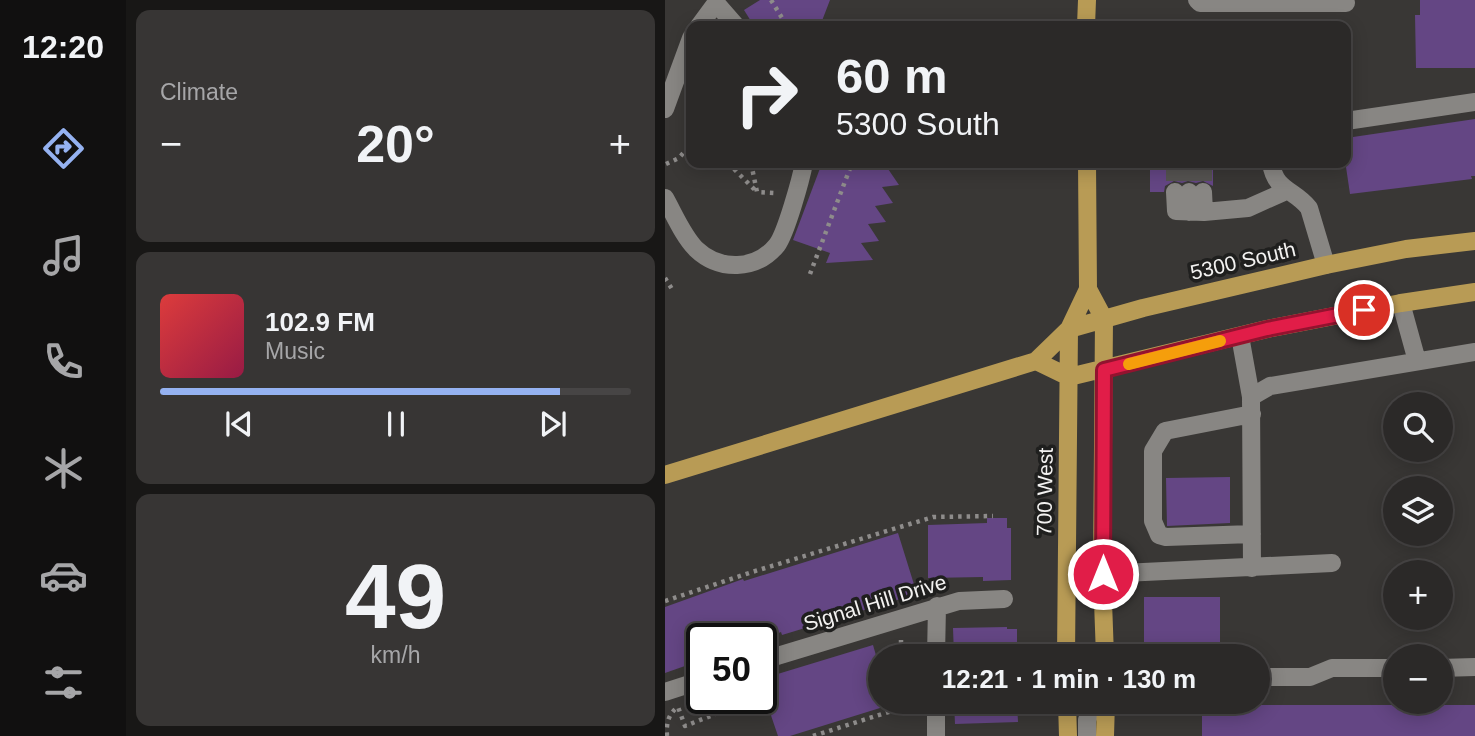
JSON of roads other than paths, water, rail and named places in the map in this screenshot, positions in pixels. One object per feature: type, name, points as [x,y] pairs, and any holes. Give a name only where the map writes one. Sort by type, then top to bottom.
[{"type":"main road","points":[[1086,21],[1087,0]]},
{"type":"main road","points":[[1069,329],[1088,289],[1087,168]]},
{"type":"main road","name":"5300 South","points":[[665,475],[1036,361],[1069,329],[1326,265],[1406,249],[1475,242]]},
{"type":"main road","points":[[1088,289],[1104,319],[1105,644]]},
{"type":"main road","points":[[1036,361],[1069,377],[1240,336],[1401,303],[1475,292]]},
{"type":"main road","name":"700 West","points":[[1066,644],[1069,329]]},
{"type":"main road","points":[[1067,714],[1068,736]]},
{"type":"main road","points":[[1105,736],[1106,714]]},
{"type":"street","points":[[1197,0],[1200,3],[1346,3]]},
{"type":"street","points":[[702,21],[716,1],[732,21]]},
{"type":"street","points":[[665,109],[686,52]]},
{"type":"street","points":[[1351,120],[1475,102]]},
{"type":"street","points":[[665,198],[695,248],[713,262],[731,267],[750,264],[766,255],[778,243],[803,168]]},
{"type":"street","points":[[1272,168],[1273,176],[1286,191],[1309,208],[1326,265]]},
{"type":"street","points":[[1196,212],[1189,192],[1176,211],[1196,212],[1255,207],[1286,191]]},
{"type":"street","points":[[1401,303],[1417,360]]},
{"type":"street","points":[[1240,336],[1252,405],[1252,568]]},
{"type":"street","points":[[1252,534],[1159,535],[1153,521],[1153,451],[1165,431],[1252,405],[1269,386],[1475,352]]},
{"type":"street","points":[[1103,574],[1332,563]]},
{"type":"street","name":"Signal Hill Drive","points":[[777,656],[959,601],[1003,599]]},
{"type":"street","points":[[936,644],[937,607]]},
{"type":"street","points":[[1453,668],[1475,667]]},
{"type":"street","points":[[1270,677],[1310,677],[1332,668],[1383,668]]},
{"type":"street","points":[[665,692],[686,685]]},
{"type":"street","points":[[936,714],[936,736]]},
{"type":"street","points":[[1087,736],[1090,714]]},
{"type":"tunnel","points":[[1175,168],[1175,192]]},
{"type":"tunnel","points":[[1188,168],[1189,192]]},
{"type":"tunnel","points":[[1203,168],[1203,192]]}]
